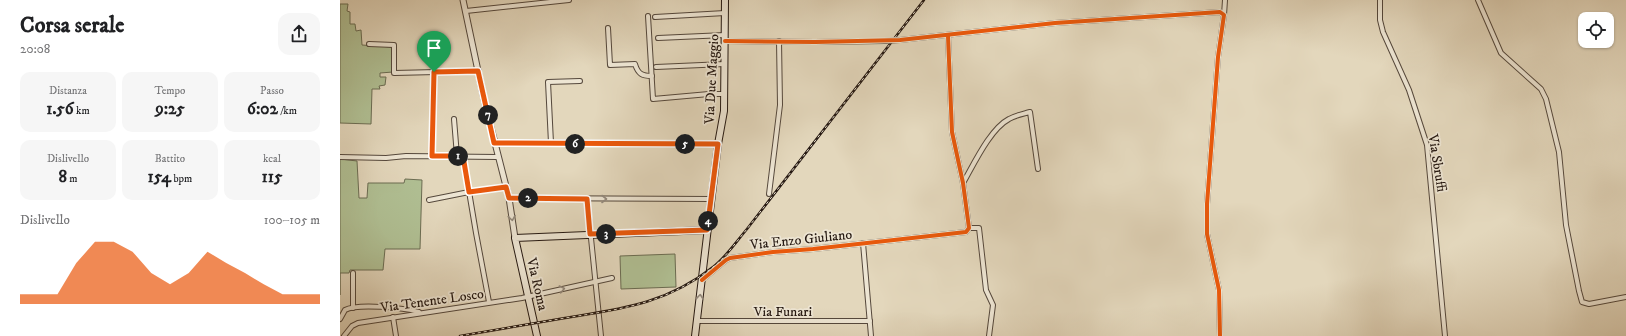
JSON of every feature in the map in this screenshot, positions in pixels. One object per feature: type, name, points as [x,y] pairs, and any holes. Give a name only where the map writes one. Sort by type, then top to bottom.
[{"type":"main road","name":"Via Due Maggio","points":[[695,336],[718,144],[724,111],[725,0]]},
{"type":"main road","points":[[515,238],[707,230]]},
{"type":"main road","name":"Via Roma","points":[[515,238],[537,336]]},
{"type":"street","points":[[464,0],[497,157],[509,198],[515,238]]},
{"type":"street","points":[[466,11],[569,0]]},
{"type":"street","points":[[1220,336],[1219,290],[1208,234],[1207,204],[1218,57],[1225,0]]},
{"type":"street","name":"Via Sbruffi","points":[[1380,0],[1380,20],[1383,32],[1407,86],[1427,145],[1445,336]]},
{"type":"street","points":[[1478,0],[1501,53],[1541,90],[1546,99],[1558,152],[1566,225],[1582,302],[1589,304],[1626,297]]},
{"type":"street","points":[[658,38],[725,38],[816,42],[885,41],[948,36],[1036,25],[1098,20],[1220,12],[1224,15]]},
{"type":"street","points":[[655,17],[725,13]]},
{"type":"street","points":[[648,16],[653,99],[725,94]]},
{"type":"street","points":[[608,28],[610,65],[635,64],[637,71],[643,76],[652,76]]},
{"type":"street","points":[[948,36],[952,132],[963,183],[969,228]]},
{"type":"street","points":[[768,194],[780,105],[779,41]]},
{"type":"street","points":[[369,44],[394,45],[394,73],[478,71]]},
{"type":"street","points":[[656,67],[725,64]]},
{"type":"street","points":[[432,156],[434,72]]},
{"type":"street","points":[[551,144],[548,82],[580,81]]},
{"type":"street","points":[[963,183],[985,146],[1005,122],[1030,112],[1038,170]]},
{"type":"street","points":[[454,119],[457,156]]},
{"type":"street","points":[[494,143],[718,144]]},
{"type":"street","points":[[463,156],[490,302]]},
{"type":"street","points":[[340,157],[497,157]]},
{"type":"street","points":[[429,200],[469,192],[506,187]]},
{"type":"street","points":[[509,198],[711,199]]},
{"type":"street","points":[[587,199],[601,336]]},
{"type":"street","points":[[863,243],[966,232],[969,228],[980,228],[986,290],[993,305],[989,336]]},
{"type":"street","name":"Via Enzo Giuliano","points":[[702,280],[730,258],[863,243],[871,336]]},
{"type":"street","points":[[353,272],[353,308]]},
{"type":"street","name":"Via Tenente Losco","points":[[344,336],[352,326],[358,323],[529,296],[612,278]]},
{"type":"street","points":[[340,319],[345,310],[353,308],[398,307],[423,312]]},
{"type":"street","points":[[393,317],[396,336]]},
{"type":"street","name":"Via Funari","points":[[697,321],[870,321]]},
{"type":"green space","points":[[340,4],[348,4],[347,11],[350,12],[350,24],[355,24],[356,31],[361,30],[362,45],[392,47],[393,72],[380,73],[380,77],[386,77],[385,85],[379,86],[380,89],[372,89],[371,124],[340,123]]},
{"type":"green space","points":[[340,159],[357,161],[359,198],[367,198],[368,183],[404,183],[405,179],[422,180],[420,249],[385,249],[383,270],[350,270],[349,273],[340,273]]},
{"type":"green space","points":[[675,254],[676,287],[621,289],[620,256]]},
{"type":"railway","points":[[460,336],[624,308],[660,297],[678,289],[713,267],[727,254],[747,229],[924,0]]},
{"type":"cycle path","points":[[725,41],[815,42],[900,40],[1055,23],[1220,12],[1224,15],[1218,57],[1207,204],[1207,234],[1219,290],[1220,336]]},
{"type":"cycle path","points":[[702,280],[730,258],[773,252],[966,232],[969,228],[963,183],[952,132],[948,36]]},
{"type":"route","points":[[478,71],[494,143],[718,144],[707,230],[590,234],[587,199],[509,198],[506,187],[469,192],[463,156],[432,156],[434,72],[478,71]]}]
